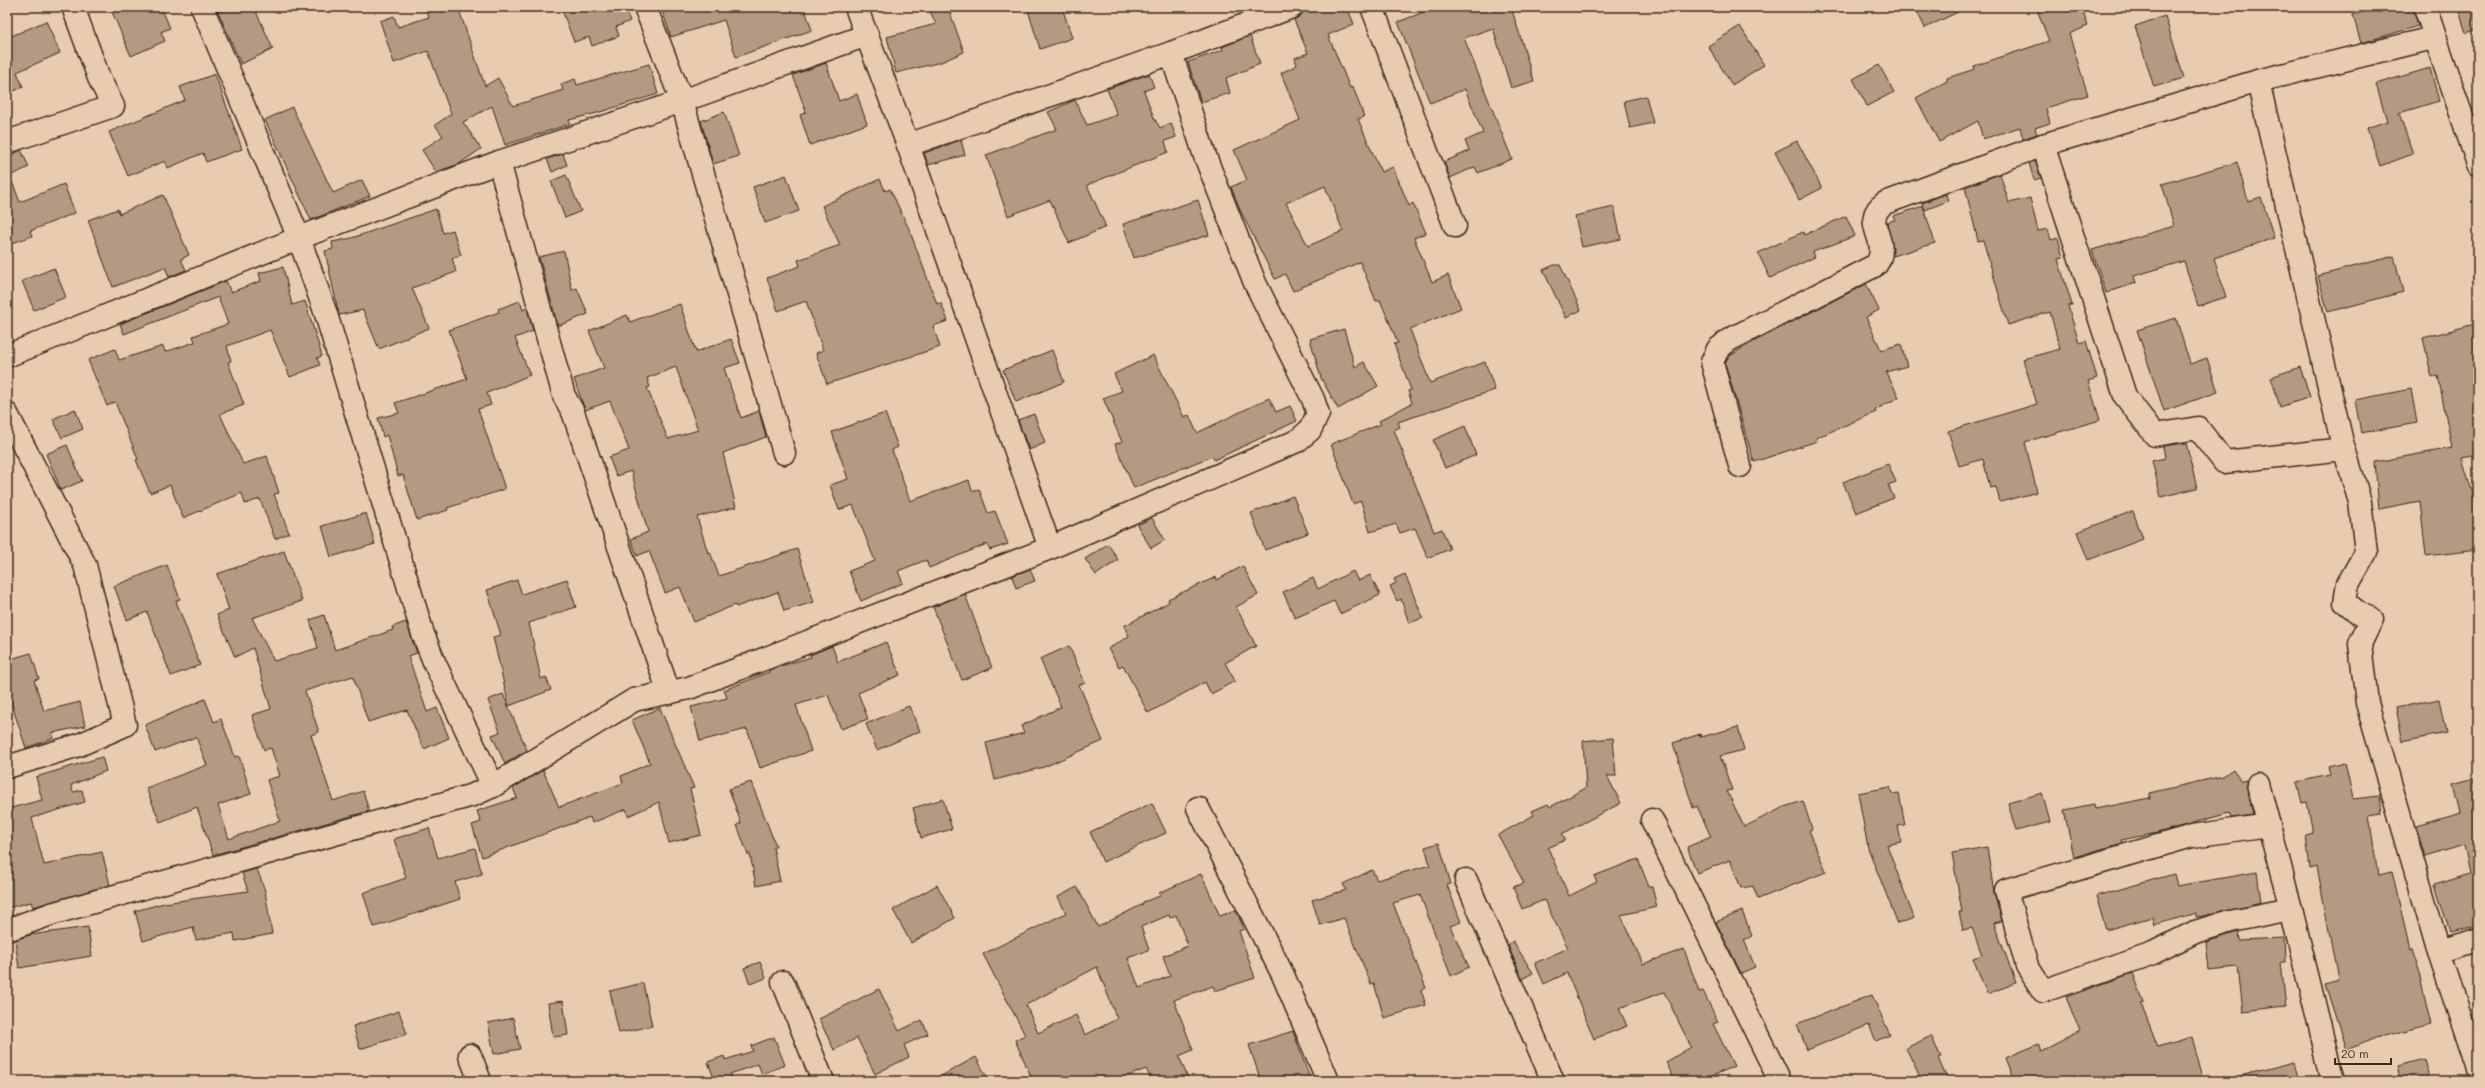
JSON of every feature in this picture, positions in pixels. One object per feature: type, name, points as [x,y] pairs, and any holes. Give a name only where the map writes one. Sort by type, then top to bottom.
[{"type":"street","points":[[7,142],[113,106],[99,78],[73,7]]},
{"type":"street","points":[[202,7],[299,238],[328,322],[423,634],[435,664],[493,786]]},
{"type":"street","points":[[645,7],[682,101],[784,453]]},
{"type":"street","points":[[856,7],[908,146],[1050,548]]},
{"type":"street","points":[[908,146],[1171,53],[1292,7]]},
{"type":"street","points":[[1372,7],[1455,226]]},
{"type":"street","points":[[2425,7],[2433,38],[2478,164]]},
{"type":"street","points":[[7,356],[299,238],[500,162],[682,101],[867,35]]},
{"type":"street","points":[[1740,466],[1712,362],[1718,349],[1729,340],[1876,265],[1882,257],[1882,246],[1873,220],[1877,208],[1885,202],[2043,145],[2258,81],[2433,38]]},
{"type":"street","points":[[7,930],[59,912],[473,795],[493,786],[634,700],[689,688],[1050,548],[1297,441],[1310,430],[1318,414],[1313,399],[1256,283],[1205,156],[1171,53]]},
{"type":"street","points":[[2258,81],[2344,449],[2360,502],[2366,552],[2348,584],[2344,602],[2360,614],[2372,619],[2360,644],[2367,703],[2439,952],[2478,1070]]},
{"type":"street","points":[[2043,145],[2125,396],[2155,435],[2198,428],[2224,462],[2344,449]]},
{"type":"street","points":[[500,162],[564,396],[573,412],[669,693]]},
{"type":"street","points":[[7,414],[85,565],[125,725],[79,745],[7,767]]},
{"type":"street","points":[[2258,784],[2291,909],[2333,1081]]},
{"type":"street","points":[[1198,808],[1283,975],[1328,1081]]},
{"type":"street","points":[[1652,820],[1780,1081]]},
{"type":"street","points":[[2269,825],[2192,836],[2006,890],[2027,966],[2043,991],[2153,953],[2195,932],[2231,921],[2291,909]]},
{"type":"street","points":[[1466,880],[1553,1081]]},
{"type":"street","points":[[2439,952],[2478,940]]},
{"type":"street","points":[[783,982],[823,1081]]},
{"type":"street","points":[[470,1055],[480,1081]]},
{"type":"building","points":[[110,7],[161,7],[170,28],[161,32],[165,41],[131,56]]},
{"type":"building","points":[[216,7],[254,7],[273,49],[241,64]]},
{"type":"building","points":[[425,7],[458,7],[485,86],[498,78],[513,106],[563,90],[561,84],[575,79],[577,85],[649,64],[658,94],[569,120],[570,124],[505,145],[492,106],[463,122],[481,149],[459,164],[436,172],[422,150],[443,136],[435,125],[451,114],[428,51],[394,63],[380,21],[394,16],[398,27],[429,17]]},
{"type":"building","points":[[571,7],[624,7],[630,21],[616,27],[619,36],[592,46],[589,37],[574,42],[562,10]]},
{"type":"building","points":[[661,7],[804,7],[812,30],[736,57],[724,20],[671,37]]},
{"type":"building","points":[[928,7],[948,7],[964,52],[941,62],[896,73],[887,37],[936,24]]},
{"type":"building","points":[[1027,7],[1062,7],[1072,38],[1040,49]]},
{"type":"building","points":[[1312,7],[1347,7],[1354,24],[1328,35],[1350,88],[1353,87],[1364,117],[1358,119],[1381,172],[1393,167],[1409,206],[1413,203],[1426,233],[1414,238],[1432,282],[1448,275],[1461,308],[1410,329],[1430,383],[1485,362],[1495,390],[1398,422],[1400,427],[1394,430],[1434,532],[1442,529],[1450,549],[1428,558],[1415,528],[1400,533],[1396,524],[1370,532],[1361,501],[1353,504],[1331,444],[1381,424],[1379,421],[1412,403],[1408,391],[1411,390],[1394,344],[1398,343],[1380,300],[1376,301],[1360,262],[1293,291],[1285,274],[1275,279],[1241,212],[1231,187],[1247,180],[1234,150],[1300,120],[1281,73],[1297,65],[1295,58],[1308,53],[1294,20],[1301,15],[1304,10]],"holes":[[[1325,186],[1343,231],[1308,246],[1286,203]]]},
{"type":"building","points":[[1437,7],[1511,7],[1534,81],[1511,88],[1493,28],[1464,38],[1512,159],[1478,173],[1475,167],[1450,178],[1444,162],[1469,151],[1465,141],[1483,133],[1465,89],[1430,103],[1398,22]]},
{"type":"building","points":[[1915,7],[1968,7],[1925,28]]},
{"type":"building","points":[[2036,7],[2081,7],[2088,26],[2069,34],[2088,95],[2046,108],[2050,123],[2035,128],[2037,134],[2023,139],[2020,127],[1983,139],[1978,121],[1939,142],[1916,98],[1947,81],[1947,78],[1975,69],[1974,66],[2049,41]]},
{"type":"building","points":[[2380,7],[2413,7],[2418,26],[2361,43],[2353,15]]},
{"type":"building","points":[[2458,7],[2478,7],[2478,29],[2466,33]]},
{"type":"building","points":[[2165,16],[2184,78],[2154,87],[2135,26]]},
{"type":"building","points":[[46,21],[60,53],[17,72],[23,87],[7,94],[7,38]]},
{"type":"building","points":[[1740,26],[1764,65],[1732,85],[1708,46]]},
{"type":"building","points":[[1250,36],[1260,64],[1226,78],[1230,93],[1201,102],[1188,62],[1223,50],[1222,47]]},
{"type":"building","points":[[826,63],[839,101],[857,94],[867,124],[810,145],[800,115],[806,112],[793,75]]},
{"type":"building","points":[[1879,65],[1894,92],[1867,106],[1853,79]]},
{"type":"building","points":[[2430,68],[2439,101],[2399,113],[2413,154],[2380,166],[2367,128],[2387,121],[2376,84]]},
{"type":"building","points":[[215,74],[242,149],[206,162],[203,153],[168,168],[165,161],[128,176],[109,132],[185,100],[180,87]]},
{"type":"building","points":[[1149,74],[1154,87],[1144,91],[1154,118],[1160,128],[1171,123],[1176,137],[1165,141],[1168,152],[1087,185],[1106,227],[1069,243],[1050,200],[1008,216],[986,155],[1057,129],[1048,112],[1075,100],[1087,125],[1117,115],[1107,89]]},
{"type":"building","points":[[1646,96],[1653,123],[1630,128],[1624,101]]},
{"type":"building","points":[[292,107],[333,193],[362,180],[370,196],[311,220],[265,120]]},
{"type":"building","points":[[724,112],[739,156],[713,164],[701,121]]},
{"type":"building","points":[[961,140],[965,155],[928,165],[924,153]]},
{"type":"building","points":[[1797,141],[1822,188],[1799,200],[1775,152]]},
{"type":"building","points":[[21,150],[29,167],[10,176],[20,202],[64,184],[75,213],[30,231],[32,236],[7,245],[7,157]]},
{"type":"building","points":[[563,154],[567,165],[552,172],[547,159]]},
{"type":"building","points":[[2035,161],[2041,178],[2034,180],[2029,163]]},
{"type":"building","points":[[2237,162],[2248,201],[2261,197],[2274,238],[2214,258],[2226,297],[2198,306],[2184,261],[2134,276],[2136,283],[2106,293],[2092,250],[2174,226],[2162,184]]},
{"type":"building","points":[[2000,174],[2009,203],[2030,198],[2038,231],[2048,229],[2051,240],[2058,238],[2063,258],[2058,259],[2072,305],[2068,306],[2079,343],[2086,341],[2097,378],[2088,381],[2100,420],[2025,442],[2037,492],[2000,502],[1996,487],[1990,488],[1983,459],[1959,466],[1948,431],[2037,404],[2023,359],[2060,349],[2050,312],[2008,325],[1983,240],[1978,241],[1965,187]]},
{"type":"building","points":[[566,175],[581,211],[565,218],[551,181]]},
{"type":"building","points":[[786,175],[799,211],[765,223],[753,187]]},
{"type":"building","points":[[880,179],[885,191],[890,189],[909,229],[937,304],[941,303],[948,321],[933,326],[940,347],[827,384],[816,353],[823,350],[806,301],[778,311],[767,278],[800,266],[798,260],[840,245],[822,206]]},
{"type":"building","points":[[1946,194],[1948,201],[1925,210],[1922,203]]},
{"type":"building","points":[[163,195],[189,255],[181,259],[186,270],[169,277],[165,267],[113,287],[88,220],[118,209],[119,214]]},
{"type":"building","points":[[1198,200],[1209,235],[1134,258],[1123,224]]},
{"type":"building","points":[[1923,206],[1935,243],[1893,256],[1887,222],[1895,220],[1893,216]]},
{"type":"building","points":[[1614,207],[1621,239],[1582,247],[1575,216]]},
{"type":"building","points":[[436,209],[443,233],[453,230],[461,255],[452,258],[456,272],[412,288],[429,328],[379,349],[363,310],[339,315],[325,251],[333,249],[332,242],[352,238]]},
{"type":"building","points":[[1846,216],[1855,236],[1813,252],[1815,257],[1770,278],[1758,253],[1803,232],[1804,235]]},
{"type":"building","points":[[564,251],[572,290],[577,288],[588,314],[558,326],[539,257]]},
{"type":"building","points":[[2394,256],[2403,292],[2328,312],[2318,276]]},
{"type":"building","points":[[1554,265],[1560,265],[1581,310],[1566,318],[1543,270]]},
{"type":"building","points":[[283,267],[292,305],[305,301],[322,356],[317,358],[320,365],[290,377],[270,330],[227,346],[231,361],[228,362],[244,405],[220,414],[243,464],[267,456],[279,493],[274,494],[289,533],[275,539],[260,499],[245,504],[242,493],[183,518],[170,485],[150,493],[136,460],[138,459],[115,402],[107,406],[88,360],[115,349],[119,360],[163,346],[165,352],[195,342],[193,336],[228,324],[218,297],[124,334],[120,324],[226,281],[231,292],[261,281],[259,273]]},
{"type":"building","points":[[54,268],[66,297],[34,310],[22,281]]},
{"type":"building","points":[[1866,284],[1879,310],[1866,317],[1881,350],[1901,344],[1907,366],[1886,372],[1899,397],[1875,410],[1876,412],[1816,438],[1817,441],[1754,462],[1725,363],[1728,357],[1751,343]]},
{"type":"building","points":[[520,301],[523,310],[527,308],[533,331],[515,338],[530,375],[487,393],[491,405],[478,409],[505,489],[447,508],[448,510],[417,520],[403,475],[398,476],[387,435],[383,437],[378,418],[399,413],[395,403],[467,379],[449,330],[499,312],[498,309]]},
{"type":"building","points":[[680,304],[696,352],[731,339],[740,363],[724,368],[741,418],[759,411],[766,437],[723,453],[736,507],[697,517],[708,553],[710,552],[719,576],[797,549],[814,602],[784,611],[778,592],[736,607],[735,605],[694,622],[680,587],[665,593],[649,551],[637,556],[631,539],[648,532],[631,471],[616,476],[609,457],[629,450],[610,401],[585,410],[574,379],[604,368],[589,331],[627,315],[630,322]],"holes":[[[676,367],[698,430],[668,439],[647,388],[650,387],[647,378]]]},
{"type":"building","points":[[2176,318],[2190,364],[2207,358],[2218,392],[2164,411],[2137,330]]},
{"type":"building","points":[[2478,323],[2478,455],[2462,458],[2478,511],[2478,550],[2426,556],[2420,501],[2379,509],[2375,462],[2452,448],[2438,376],[2432,378],[2423,338]]},
{"type":"building","points":[[1344,329],[1355,367],[1364,362],[1378,386],[1338,409],[1321,378],[1310,339]]},
{"type":"building","points":[[1052,350],[1064,382],[1016,402],[1003,370]]},
{"type":"building","points":[[1153,355],[1184,417],[1189,415],[1197,433],[1269,398],[1276,412],[1290,406],[1297,421],[1214,460],[1212,456],[1134,488],[1115,444],[1122,442],[1103,398],[1122,391],[1114,374]]},
{"type":"building","points":[[2300,367],[2310,397],[2280,407],[2271,377]]},
{"type":"building","points":[[2411,389],[2417,423],[2361,433],[2355,400]]},
{"type":"building","points":[[75,409],[83,429],[62,438],[53,419]]},
{"type":"building","points":[[885,413],[898,447],[892,450],[910,501],[969,480],[972,491],[979,489],[988,513],[995,511],[1008,544],[990,550],[987,544],[929,568],[926,560],[898,571],[903,583],[861,601],[849,571],[875,561],[853,505],[839,510],[830,485],[848,479],[832,432]]},
{"type":"building","points":[[1034,414],[1045,443],[1029,450],[1018,420]]},
{"type":"building","points":[[1465,426],[1476,455],[1445,468],[1433,440]]},
{"type":"building","points":[[2186,443],[2197,488],[2161,497],[2152,461],[2165,458],[2163,446]]},
{"type":"building","points":[[67,445],[82,481],[61,490],[46,454]]},
{"type":"building","points":[[1888,464],[1896,482],[1888,485],[1894,498],[1856,513],[1843,482]]},
{"type":"building","points":[[1293,496],[1308,533],[1265,550],[1251,513]]},
{"type":"building","points":[[2133,511],[2143,539],[2088,560],[2077,532]]},
{"type":"building","points":[[366,513],[375,544],[331,557],[322,526]]},
{"type":"building","points":[[1152,518],[1165,540],[1151,548],[1137,525]]},
{"type":"building","points":[[1108,544],[1118,560],[1096,575],[1085,559]]},
{"type":"building","points":[[284,551],[302,601],[252,618],[274,661],[318,648],[310,620],[324,615],[335,650],[393,630],[392,627],[406,622],[417,653],[408,656],[427,712],[437,708],[449,738],[424,749],[407,710],[368,722],[353,676],[305,691],[319,732],[311,735],[333,801],[363,791],[369,811],[213,855],[197,807],[160,822],[146,788],[207,765],[196,737],[155,752],[145,725],[205,699],[214,722],[221,719],[235,757],[239,756],[251,794],[218,805],[229,839],[280,821],[267,780],[280,776],[271,748],[264,750],[252,715],[271,709],[253,648],[235,657],[217,615],[229,610],[217,574]]},
{"type":"building","points":[[167,565],[180,599],[176,601],[200,665],[171,676],[147,612],[127,620],[114,586]]},
{"type":"building","points":[[1243,566],[1258,595],[1236,607],[1256,646],[1225,663],[1235,681],[1211,694],[1205,682],[1148,713],[1123,665],[1119,667],[1108,649],[1129,636],[1124,626],[1169,602],[1168,599],[1216,577],[1217,580]]},
{"type":"building","points":[[1030,569],[1035,581],[1016,588],[1012,576]]},
{"type":"building","points":[[1353,571],[1358,581],[1370,575],[1380,595],[1340,614],[1334,601],[1295,618],[1283,592],[1313,578],[1318,589]]},
{"type":"building","points":[[1405,574],[1423,618],[1409,623],[1401,599],[1397,601],[1390,586],[1396,583],[1394,579]]},
{"type":"building","points":[[567,579],[576,607],[529,623],[541,679],[546,677],[551,690],[509,706],[493,637],[501,635],[487,590],[517,580],[522,594]]},
{"type":"building","points":[[965,594],[992,668],[962,680],[933,607]]},
{"type":"building","points":[[886,642],[900,675],[858,693],[868,719],[841,729],[828,695],[796,705],[811,751],[760,768],[747,729],[700,741],[691,707],[727,698],[724,690],[769,672],[769,670],[774,668],[811,657],[810,655],[832,646],[838,662]]},
{"type":"building","points":[[1069,646],[1085,683],[1079,685],[1103,741],[1044,767],[995,780],[986,743],[1024,733],[1021,726],[1061,707],[1040,659]]},
{"type":"building","points":[[31,653],[39,679],[34,680],[44,711],[80,702],[85,726],[52,733],[54,738],[26,748],[7,690],[7,660]]},
{"type":"building","points":[[503,694],[527,750],[505,764],[492,735],[500,732],[488,700]]},
{"type":"building","points":[[2439,699],[2446,733],[2403,742],[2396,708]]},
{"type":"building","points":[[909,706],[920,731],[877,750],[866,724]]},
{"type":"building","points":[[660,708],[694,788],[690,789],[701,835],[669,843],[659,802],[628,816],[626,809],[592,823],[590,817],[482,857],[472,825],[481,822],[477,811],[517,798],[513,788],[543,770],[559,807],[623,783],[621,776],[650,763],[632,720]]},
{"type":"building","points":[[1738,727],[1744,750],[1720,756],[1732,790],[1727,791],[1744,827],[1784,807],[1803,801],[1812,829],[1809,830],[1826,872],[1758,899],[1753,886],[1741,888],[1730,860],[1697,873],[1687,847],[1711,837],[1697,806],[1693,808],[1673,743],[1700,734],[1701,737]]},
{"type":"building","points":[[1613,738],[1616,776],[1607,776],[1621,803],[1562,834],[1565,840],[1548,848],[1569,896],[1597,882],[1594,876],[1638,859],[1649,887],[1652,887],[1657,907],[1621,915],[1643,964],[1684,949],[1699,992],[1703,991],[1718,1022],[1713,1024],[1734,1066],[1702,1081],[1675,1081],[1666,1062],[1691,1047],[1664,992],[1619,1008],[1627,1026],[1594,1039],[1567,973],[1544,984],[1535,963],[1568,948],[1544,900],[1522,909],[1513,887],[1524,883],[1498,835],[1534,815],[1532,811],[1548,804],[1550,807],[1586,788],[1583,741]]},
{"type":"building","points":[[102,757],[106,771],[71,785],[73,792],[82,790],[85,802],[32,818],[44,865],[102,852],[110,885],[33,907],[31,902],[7,908],[7,809],[42,800],[36,777]]},
{"type":"building","points":[[2345,762],[2353,799],[2380,796],[2382,814],[2369,816],[2378,875],[2392,872],[2410,950],[2412,949],[2420,973],[2432,1024],[2377,1038],[2346,1050],[2325,984],[2338,980],[2317,866],[2310,868],[2306,835],[2313,833],[2307,802],[2302,803],[2297,782],[2330,775],[2328,766]]},
{"type":"building","points":[[2233,769],[2241,781],[2246,780],[2253,815],[2231,818],[2229,813],[2157,833],[2121,840],[2122,843],[2074,857],[2064,810],[2094,804],[2095,809],[2150,798],[2149,793],[2223,776]]},
{"type":"building","points":[[2478,777],[2478,926],[2450,933],[2435,884],[2470,873],[2464,845],[2425,857],[2416,826],[2460,813],[2453,784]]},
{"type":"building","points":[[751,782],[776,846],[773,847],[780,881],[756,886],[750,854],[748,855],[737,825],[741,823],[729,789]]},
{"type":"building","points":[[1890,787],[1892,794],[1899,793],[1905,825],[1898,826],[1901,842],[1887,845],[1914,918],[1898,924],[1868,848],[1858,793]]},
{"type":"building","points":[[2042,793],[2050,822],[2016,831],[2008,803]]},
{"type":"building","points":[[943,799],[952,829],[921,838],[913,808]]},
{"type":"building","points":[[1152,803],[1166,833],[1103,862],[1090,832]]},
{"type":"building","points":[[429,828],[438,858],[475,848],[482,874],[455,882],[460,899],[374,927],[363,893],[406,878],[394,839]]},
{"type":"building","points":[[1439,843],[1451,884],[1447,885],[1461,922],[1450,926],[1469,967],[1451,976],[1420,895],[1393,903],[1426,988],[1421,990],[1426,1005],[1384,1018],[1374,983],[1371,984],[1344,918],[1320,925],[1312,900],[1346,890],[1343,884],[1372,870],[1377,880],[1430,865],[1425,847]]},
{"type":"building","points":[[1987,847],[1994,893],[2002,921],[1994,923],[2016,983],[1987,994],[1973,958],[1982,955],[1972,928],[1963,930],[1959,912],[1962,912],[1952,853]]},
{"type":"building","points":[[257,869],[265,891],[272,934],[235,941],[234,933],[196,940],[193,927],[143,941],[135,911],[164,903],[248,891],[242,873]]},
{"type":"building","points":[[2257,872],[2261,902],[2203,916],[2196,917],[2196,913],[2154,925],[2152,917],[2106,930],[2096,896],[2174,874],[2177,886]]},
{"type":"building","points":[[1201,874],[1220,916],[1236,910],[1244,929],[1239,931],[1255,978],[1215,991],[1213,986],[1174,1000],[1193,1050],[1179,1056],[1189,1081],[1152,1081],[1146,1069],[1115,1081],[1033,1081],[1015,1040],[1025,1035],[983,954],[1066,913],[1058,897],[1077,887],[1098,927],[1143,904],[1143,902],[1160,896],[1159,893]],"holes":[[[1169,915],[1170,918],[1176,915],[1188,946],[1163,956],[1170,976],[1139,988],[1128,958],[1149,950],[1141,927]],[[1097,967],[1117,1019],[1085,1035],[1076,1015],[1038,1033],[1026,1005]]]},
{"type":"building","points":[[937,885],[955,918],[911,943],[893,910]]},
{"type":"building","points":[[1742,911],[1752,936],[1744,940],[1755,967],[1741,973],[1716,922]]},
{"type":"building","points":[[88,927],[92,956],[19,968],[15,940],[30,935]]},
{"type":"building","points":[[2238,932],[2239,940],[2284,938],[2285,962],[2281,962],[2286,1006],[2243,1011],[2238,967],[2209,970],[2206,942]]},
{"type":"building","points":[[1513,941],[1533,973],[1522,979],[1508,945]]},
{"type":"building","points":[[760,962],[766,978],[750,984],[744,968]]},
{"type":"building","points":[[2133,973],[2144,1002],[2141,1003],[2158,1047],[2192,1037],[2204,1081],[2014,1081],[2005,1058],[2039,1044],[2042,1052],[2080,1032],[2066,997]]},
{"type":"building","points":[[643,983],[652,1026],[619,1033],[610,991]]},
{"type":"building","points":[[879,989],[899,1031],[922,1020],[928,1034],[904,1045],[909,1057],[875,1074],[857,1038],[834,1050],[819,1019]]},
{"type":"building","points":[[1872,995],[1890,1035],[1876,1041],[1869,1025],[1807,1050],[1797,1024]]},
{"type":"building","points":[[563,1001],[568,1035],[553,1037],[548,1003]]},
{"type":"building","points":[[399,1011],[407,1034],[360,1049],[353,1026]]},
{"type":"building","points":[[513,1018],[520,1049],[494,1054],[488,1023]]},
{"type":"building","points":[[1293,1031],[1311,1081],[1261,1081],[1249,1045]]},
{"type":"building","points":[[1931,1036],[1941,1057],[1938,1058],[1948,1081],[1922,1081],[1906,1048]]},
{"type":"building","points":[[774,1037],[785,1065],[762,1074],[758,1064],[730,1074],[733,1081],[715,1081],[708,1062],[724,1056],[725,1060],[753,1051],[751,1046]]},
{"type":"building","points":[[976,1057],[989,1081],[932,1081]]},
{"type":"building","points":[[2424,1059],[2430,1081],[2401,1081],[2397,1066]]},
{"type":"building","points":[[2294,1062],[2299,1081],[2241,1081],[2240,1076]]}]
